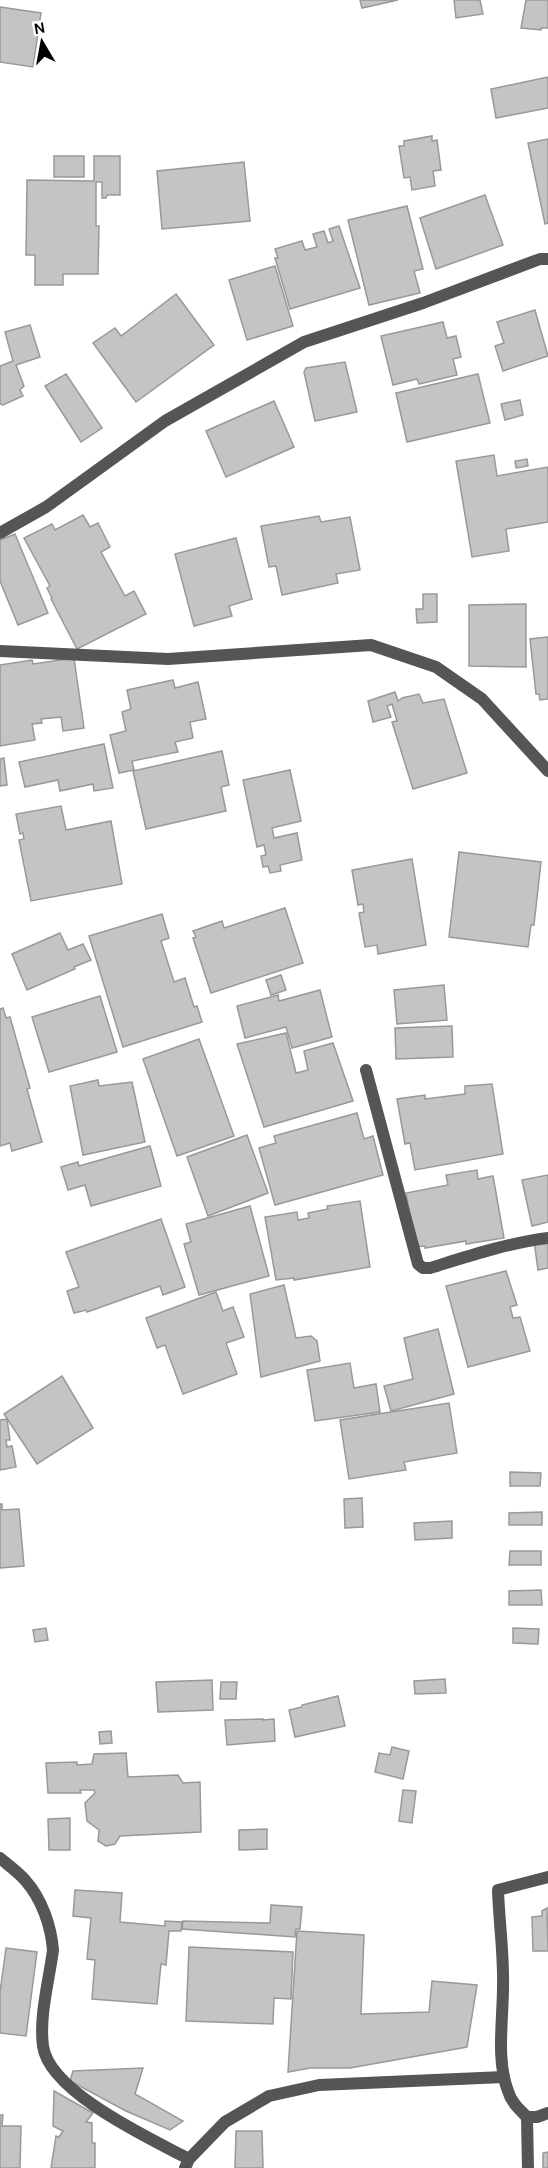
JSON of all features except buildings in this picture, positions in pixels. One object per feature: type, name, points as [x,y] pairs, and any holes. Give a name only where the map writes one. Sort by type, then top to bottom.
[{"type":"street","points":[[0,533],[46,507],[165,421],[304,342],[423,303],[540,259],[548,259]]},
{"type":"street","points":[[0,651],[168,659],[371,645],[436,667],[482,699],[548,771]]},
{"type":"street","points":[[366,1070],[418,1264],[423,1268],[430,1268],[476,1254],[548,1238]]},
{"type":"street","points":[[0,1858],[25,1880],[41,1904],[52,1938],[54,1950],[42,2028],[43,2049],[49,2064],[70,2086],[110,2117],[187,2163],[225,2122],[269,2096],[319,2085],[504,2077]]},
{"type":"street","points":[[528,2168],[527,2117],[515,2105],[504,2077],[500,2028],[503,1986],[498,1890],[548,1877]]},
{"type":"street","points":[[527,2117],[537,2117],[548,2113]]}]
